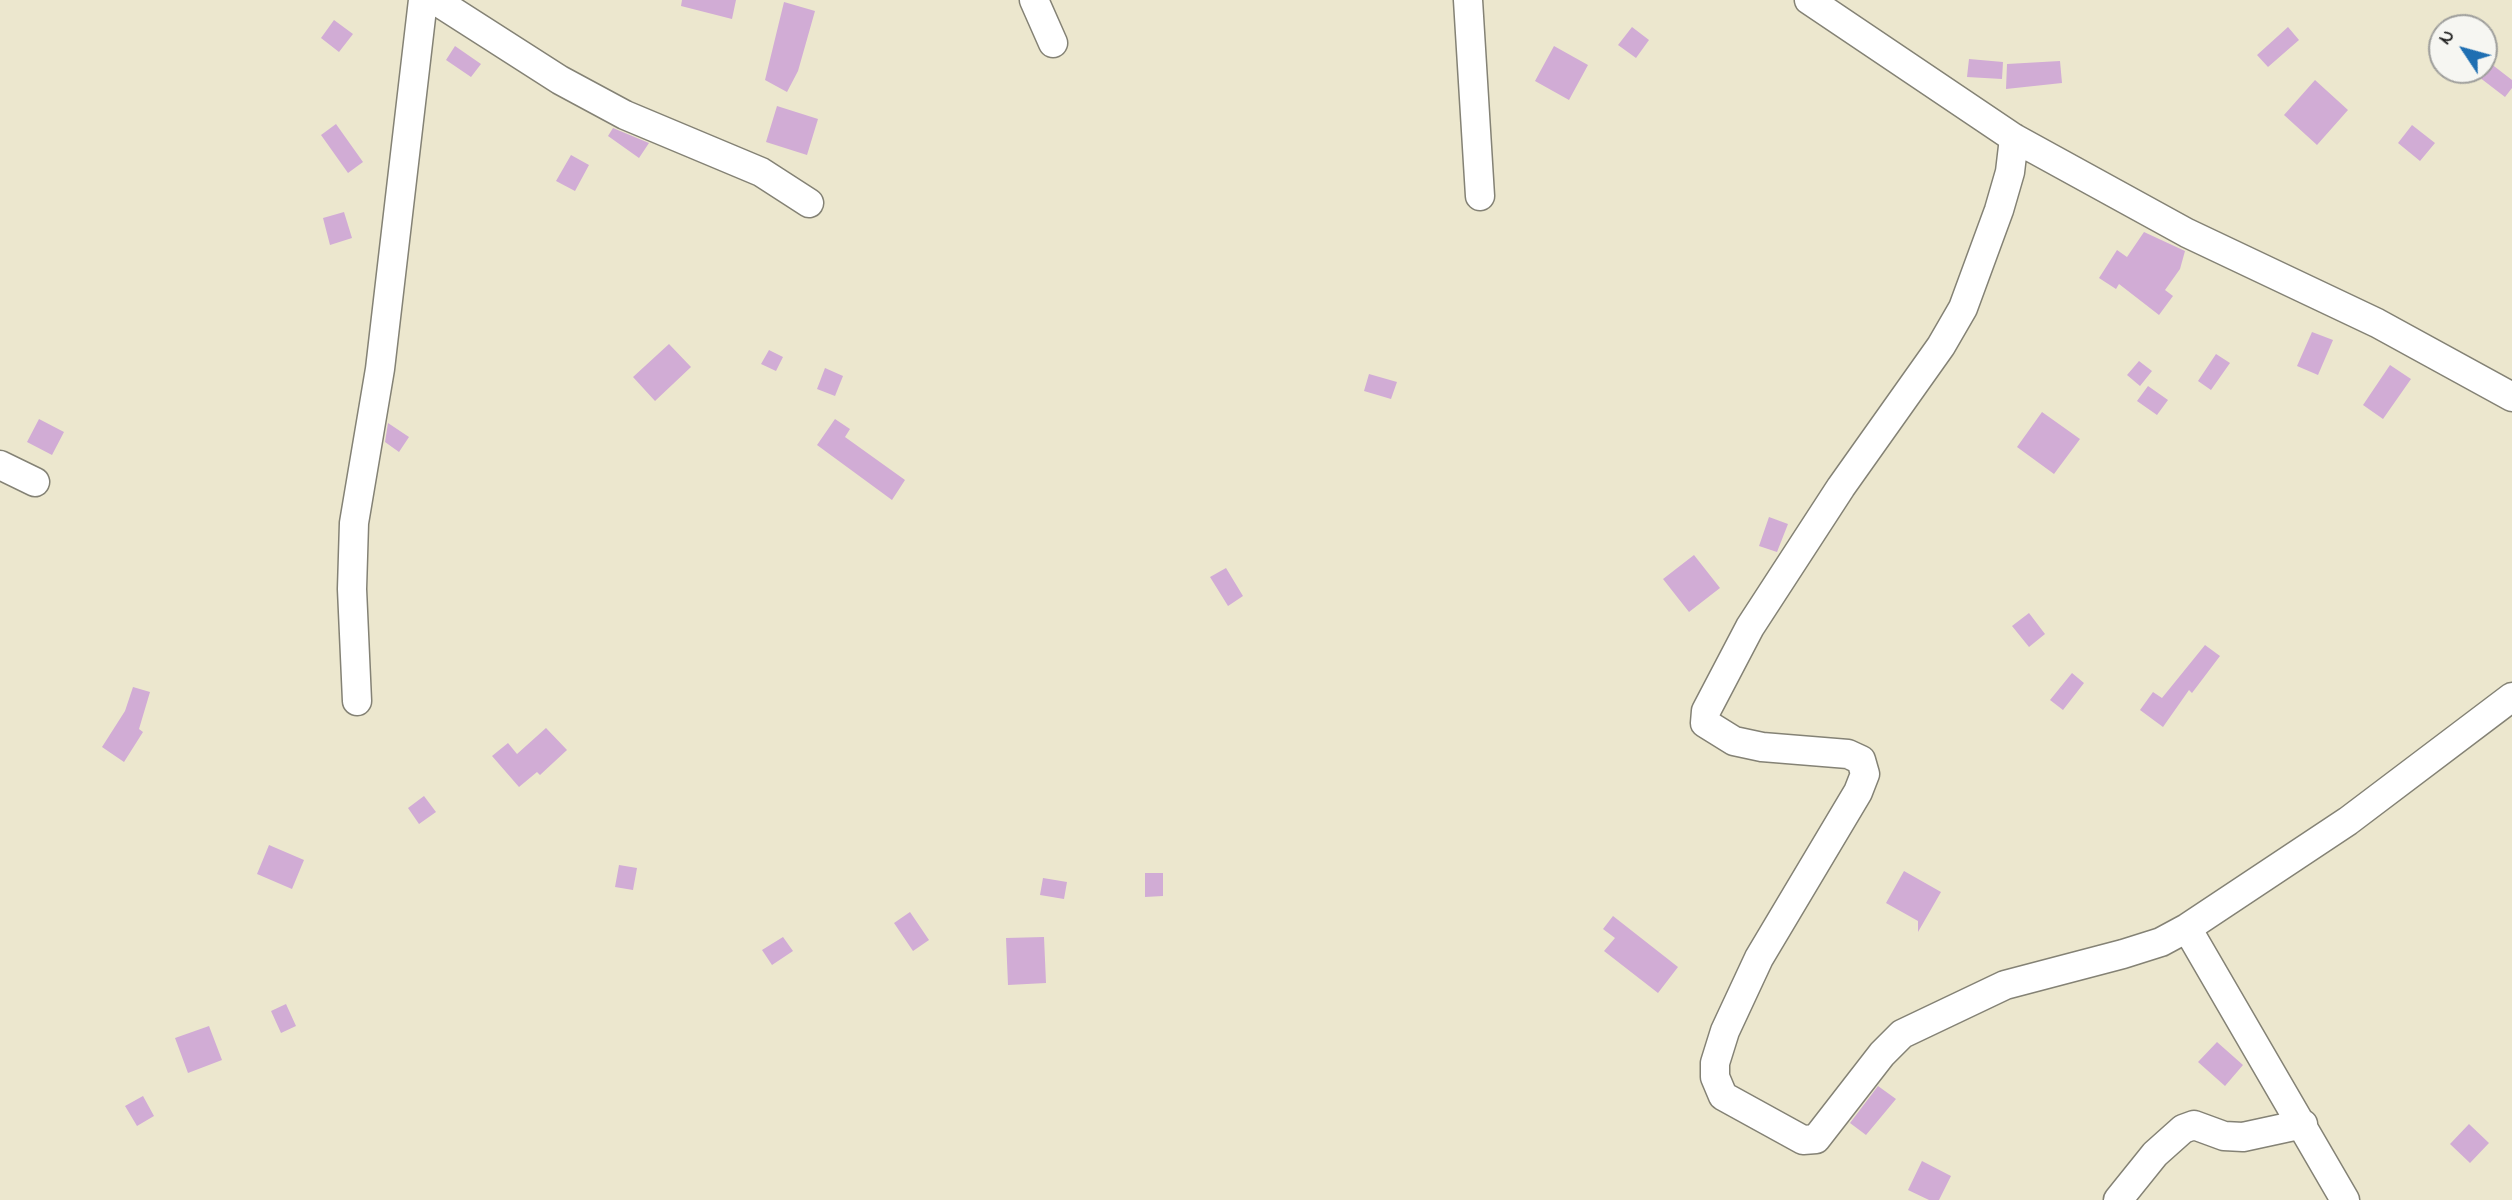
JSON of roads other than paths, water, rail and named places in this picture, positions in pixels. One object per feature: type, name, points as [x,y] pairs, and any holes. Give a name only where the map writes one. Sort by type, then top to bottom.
[{"type":"street","points":[[357,701],[352,589],[354,523],[380,369],[423,0]]},
{"type":"street","points":[[435,0],[581,92],[625,115],[761,172],[808,203]]},
{"type":"street","points":[[1034,0],[1053,43]]},
{"type":"street","points":[[1468,0],[1480,196]]},
{"type":"street","points":[[1810,0],[2014,138],[2187,233],[2377,324],[2512,397]]},
{"type":"street","points":[[2014,138],[2010,172],[1999,210],[1963,308],[1941,346],[1841,487],[1750,627],[1706,711],[1705,723],[1734,741],[1762,747],[1848,754],[1861,760],[1865,774],[1858,792],[1759,958],[1731,1019],[1715,1063],[1719,1089],[1729,1100],[1803,1140],[1816,1139],[1887,1048],[1910,1029],[2005,985],[2067,966],[2123,954],[2161,942],[2187,928],[2348,821],[2512,697]]},
{"type":"street","points":[[0,465],[34,482]]},
{"type":"street","points":[[2187,928],[2345,1200]]},
{"type":"street","points":[[2118,1200],[2155,1154],[2183,1129],[2194,1125],[2224,1136],[2243,1138],[2303,1124]]}]
